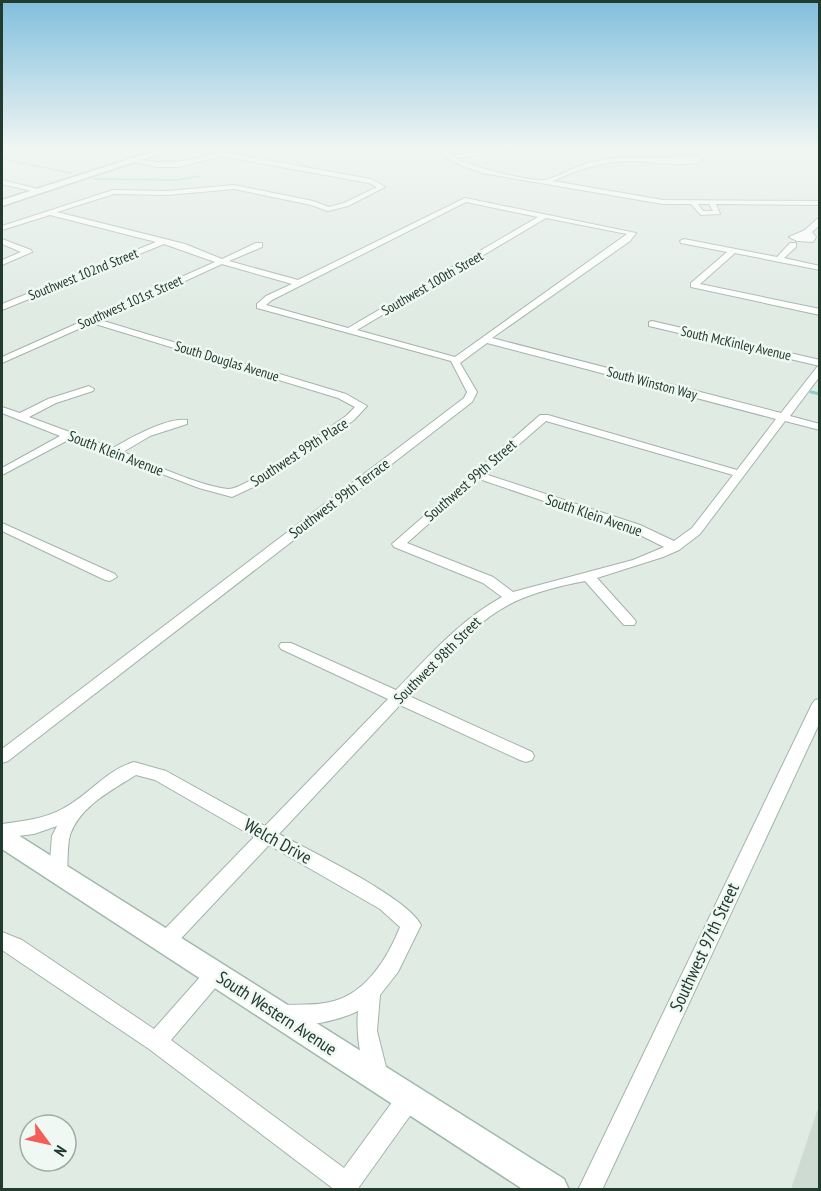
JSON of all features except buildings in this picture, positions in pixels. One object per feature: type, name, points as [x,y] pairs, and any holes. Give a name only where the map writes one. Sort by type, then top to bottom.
[{"type":"main road","name":"South Western Avenue","points":[[2,837],[553,1190]]},
{"type":"street","points":[[2,228],[69,206]]},
{"type":"street","points":[[319,206],[328,209],[343,206]]},
{"type":"street","points":[[454,206],[269,298],[260,306],[456,360],[627,239],[632,233],[493,206]]},
{"type":"street","points":[[696,206],[701,213],[718,213],[713,206]]},
{"type":"street","points":[[48,212],[164,241],[221,262],[299,283]]},
{"type":"street","name":"Southwest 100th Street","points":[[349,332],[546,216]]},
{"type":"street","points":[[808,231],[819,220]]},
{"type":"street","points":[[2,241],[28,252],[2,263]]},
{"type":"street","name":"Southwest 102nd Street","points":[[2,307],[164,241]]},
{"type":"street","points":[[684,242],[819,268]]},
{"type":"street","name":"Southwest 101st Street","points":[[2,360],[260,244]]},
{"type":"street","points":[[778,260],[793,245]]},
{"type":"street","points":[[733,251],[694,285],[819,312]]},
{"type":"street","name":"South Douglas Avenue","points":[[92,320],[331,393],[362,406]]},
{"type":"street","name":"South McKinley Avenue","points":[[652,324],[819,363]]},
{"type":"street","name":"South Winston Way","points":[[484,339],[819,427]]},
{"type":"street","name":"Southwest 99th Terrace","points":[[2,757],[468,400],[472,392],[455,363],[456,360]]},
{"type":"street","name":"Southwest 98th Street","points":[[165,942],[470,624],[491,608],[528,591],[644,561],[675,547],[696,531],[819,369]]},
{"type":"street","points":[[20,417],[52,401],[89,389]]},
{"type":"street","name":"Southwest 99th Place","points":[[232,493],[260,480],[350,418],[362,406]]},
{"type":"street","name":"South Klein Avenue","points":[[2,410],[202,486],[232,493]]},
{"type":"street","name":"Southwest 99th Street","points":[[512,598],[488,580],[398,544],[544,417],[740,474]]},
{"type":"street","points":[[114,452],[146,434],[183,422]]},
{"type":"street","points":[[2,472],[68,436]]},
{"type":"street","name":"South Klein Avenue","points":[[477,475],[636,528],[675,547]]},
{"type":"street","points":[[2,527],[110,577]]},
{"type":"street","points":[[588,576],[629,622]]},
{"type":"street","points":[[286,646],[526,756]]},
{"type":"street","name":"Southwest 97th Street","points":[[590,1190],[819,704]]},
{"type":"street","name":"Welch Drive","points":[[2,831],[45,824],[73,812],[103,787],[134,768],[160,775],[387,903],[411,925],[401,952],[370,993],[332,1012],[280,1015]]},
{"type":"street","name":"Welch Drive","points":[[58,873],[61,836],[73,812]]},
{"type":"street","points":[[2,941],[15,946],[156,1042],[347,1187],[409,1098]]},
{"type":"street","points":[[156,1042],[215,974]]},
{"type":"street","points":[[370,993],[367,1031],[377,1077]]},
{"type":"shaded area","points":[[819,1105],[819,1189],[791,1189]]},
{"type":"waterway","points":[[811,392],[820,394]]}]
